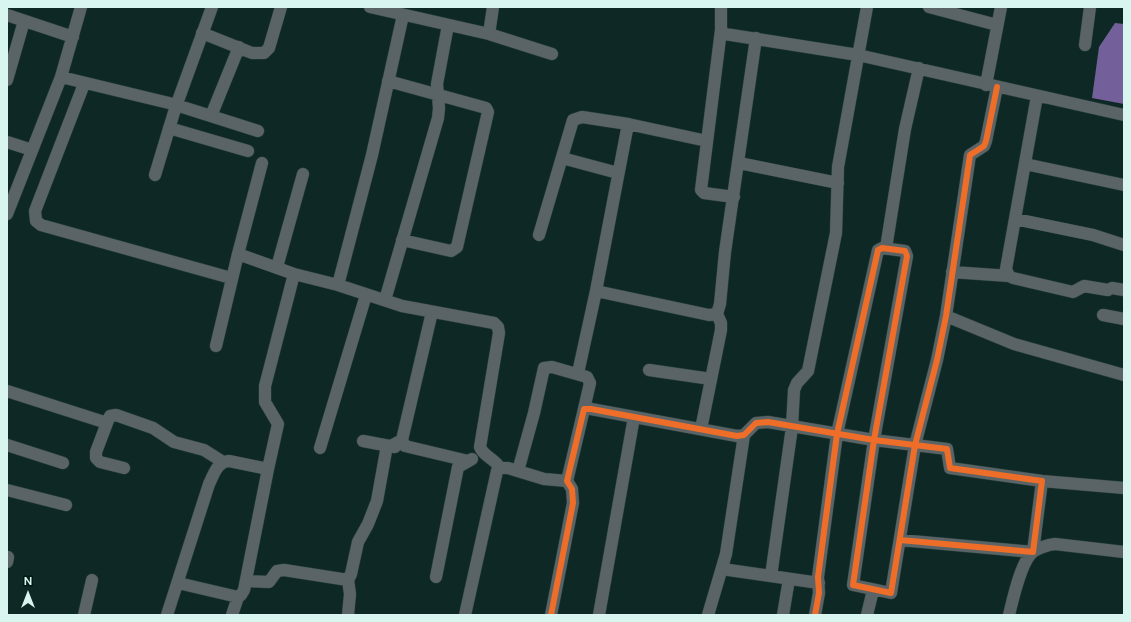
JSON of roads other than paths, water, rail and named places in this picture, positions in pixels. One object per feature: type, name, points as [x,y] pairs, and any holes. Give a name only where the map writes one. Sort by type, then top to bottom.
[{"type":"street","points":[[81,7],[73,37],[74,81],[35,211],[36,221],[41,225],[231,278]]},
{"type":"street","points":[[155,175],[169,128],[212,7]]},
{"type":"street","points":[[202,33],[252,53],[264,53],[269,48],[281,7]]},
{"type":"street","points":[[370,7],[489,34],[552,54]]},
{"type":"street","points":[[489,34],[493,7]]},
{"type":"street","points":[[721,7],[721,30],[701,190],[704,193],[734,198]]},
{"type":"street","points":[[771,576],[792,427],[794,390],[797,383],[808,370],[834,242],[837,220],[838,167],[867,7]]},
{"type":"street","points":[[929,7],[997,25]]},
{"type":"street","points":[[815,615],[837,434],[878,250],[882,248],[905,251],[907,256],[874,440],[854,585],[891,593],[916,445],[937,360],[946,316],[970,155],[984,146],[986,141],[997,25],[1001,7]]},
{"type":"street","points":[[1085,45],[1090,7]]},
{"type":"street","points":[[7,15],[73,37]]},
{"type":"street","points":[[338,285],[372,155],[403,15]]},
{"type":"street","points":[[7,80],[24,21]]},
{"type":"street","points":[[385,300],[438,118],[438,77],[448,25]]},
{"type":"street","points":[[721,30],[732,35],[858,55],[1124,115]]},
{"type":"street","points":[[701,429],[721,330],[721,323],[717,314],[720,304],[756,38]]},
{"type":"street","points":[[211,116],[239,47]]},
{"type":"street","points":[[886,248],[906,129],[919,68]]},
{"type":"street","points":[[74,81],[177,106],[258,131]]},
{"type":"street","points":[[7,214],[32,150],[74,81]]},
{"type":"street","points":[[388,81],[429,91],[438,96],[486,108],[488,112],[457,247],[451,251],[402,240]]},
{"type":"street","points":[[1009,276],[1006,268],[1037,96]]},
{"type":"street","points":[[539,235],[573,120],[577,117],[628,124],[707,141]]},
{"type":"street","points":[[578,373],[596,291],[628,124]]},
{"type":"street","points":[[169,128],[248,151]]},
{"type":"street","points":[[7,142],[32,150]]},
{"type":"street","points":[[562,158],[618,173]]},
{"type":"street","points":[[216,346],[231,278],[262,163]]},
{"type":"street","points":[[739,163],[838,183]]},
{"type":"street","points":[[1025,164],[1124,185]]},
{"type":"street","points":[[278,267],[303,174]]},
{"type":"street","points":[[1015,219],[1093,235],[1124,245]]},
{"type":"street","points":[[238,254],[278,267],[294,274],[338,285],[366,296],[432,312],[494,323],[498,327],[499,333],[480,447],[483,453],[496,461],[500,468]]},
{"type":"street","points":[[952,272],[1009,276],[1073,292],[1084,286],[1124,290]]},
{"type":"street","points":[[232,615],[238,596],[243,593],[246,581],[278,424],[266,402],[266,386],[294,274]]},
{"type":"street","points":[[596,291],[709,315],[717,314]]},
{"type":"street","points":[[320,448],[366,296]]},
{"type":"street","points":[[404,443],[432,312]]},
{"type":"street","points":[[1103,315],[1124,319]]},
{"type":"street","points":[[946,316],[1014,344],[1124,375]]},
{"type":"street","points":[[518,471],[534,413],[544,368],[552,366],[587,377],[590,380],[567,481],[572,489],[573,503],[551,615]]},
{"type":"street","points":[[649,370],[711,379]]},
{"type":"street","points":[[7,391],[107,423]]},
{"type":"street","points":[[584,409],[744,435]]},
{"type":"street","points":[[124,468],[100,462],[96,458],[96,452],[110,416],[116,415],[153,428],[174,442],[204,450],[223,462]]},
{"type":"street","points":[[599,615],[634,417]]},
{"type":"street","points":[[708,615],[726,554],[744,435],[759,422],[768,422],[874,440],[947,450],[950,468],[1042,481],[1124,488]]},
{"type":"street","points":[[363,441],[389,447],[404,443],[468,461]]},
{"type":"street","points":[[7,445],[63,462]]},
{"type":"street","points":[[348,615],[350,594],[348,580],[351,574],[358,542],[368,524],[376,501],[384,458],[389,447]]},
{"type":"street","points":[[436,577],[458,467],[483,453]]},
{"type":"street","points":[[167,615],[209,484],[218,465],[229,461],[268,469]]},
{"type":"street","points":[[500,468],[518,471],[544,479],[567,481]]},
{"type":"street","points":[[465,615],[495,478],[500,468]]},
{"type":"street","points":[[1033,552],[1042,481]]},
{"type":"street","points":[[7,490],[66,505]]},
{"type":"street","points":[[900,540],[1033,552]]},
{"type":"street","points":[[1009,615],[1021,574],[1027,560],[1033,552],[1044,546],[1055,544],[1124,552]]},
{"type":"street","points":[[722,569],[819,583]]},
{"type":"street","points":[[246,581],[269,582],[277,571],[284,570],[348,580]]},
{"type":"street","points":[[783,615],[789,579]]},
{"type":"street","points":[[84,615],[92,580]]},
{"type":"street","points":[[178,583],[238,596]]},
{"type":"street","points":[[867,615],[873,590]]}]
